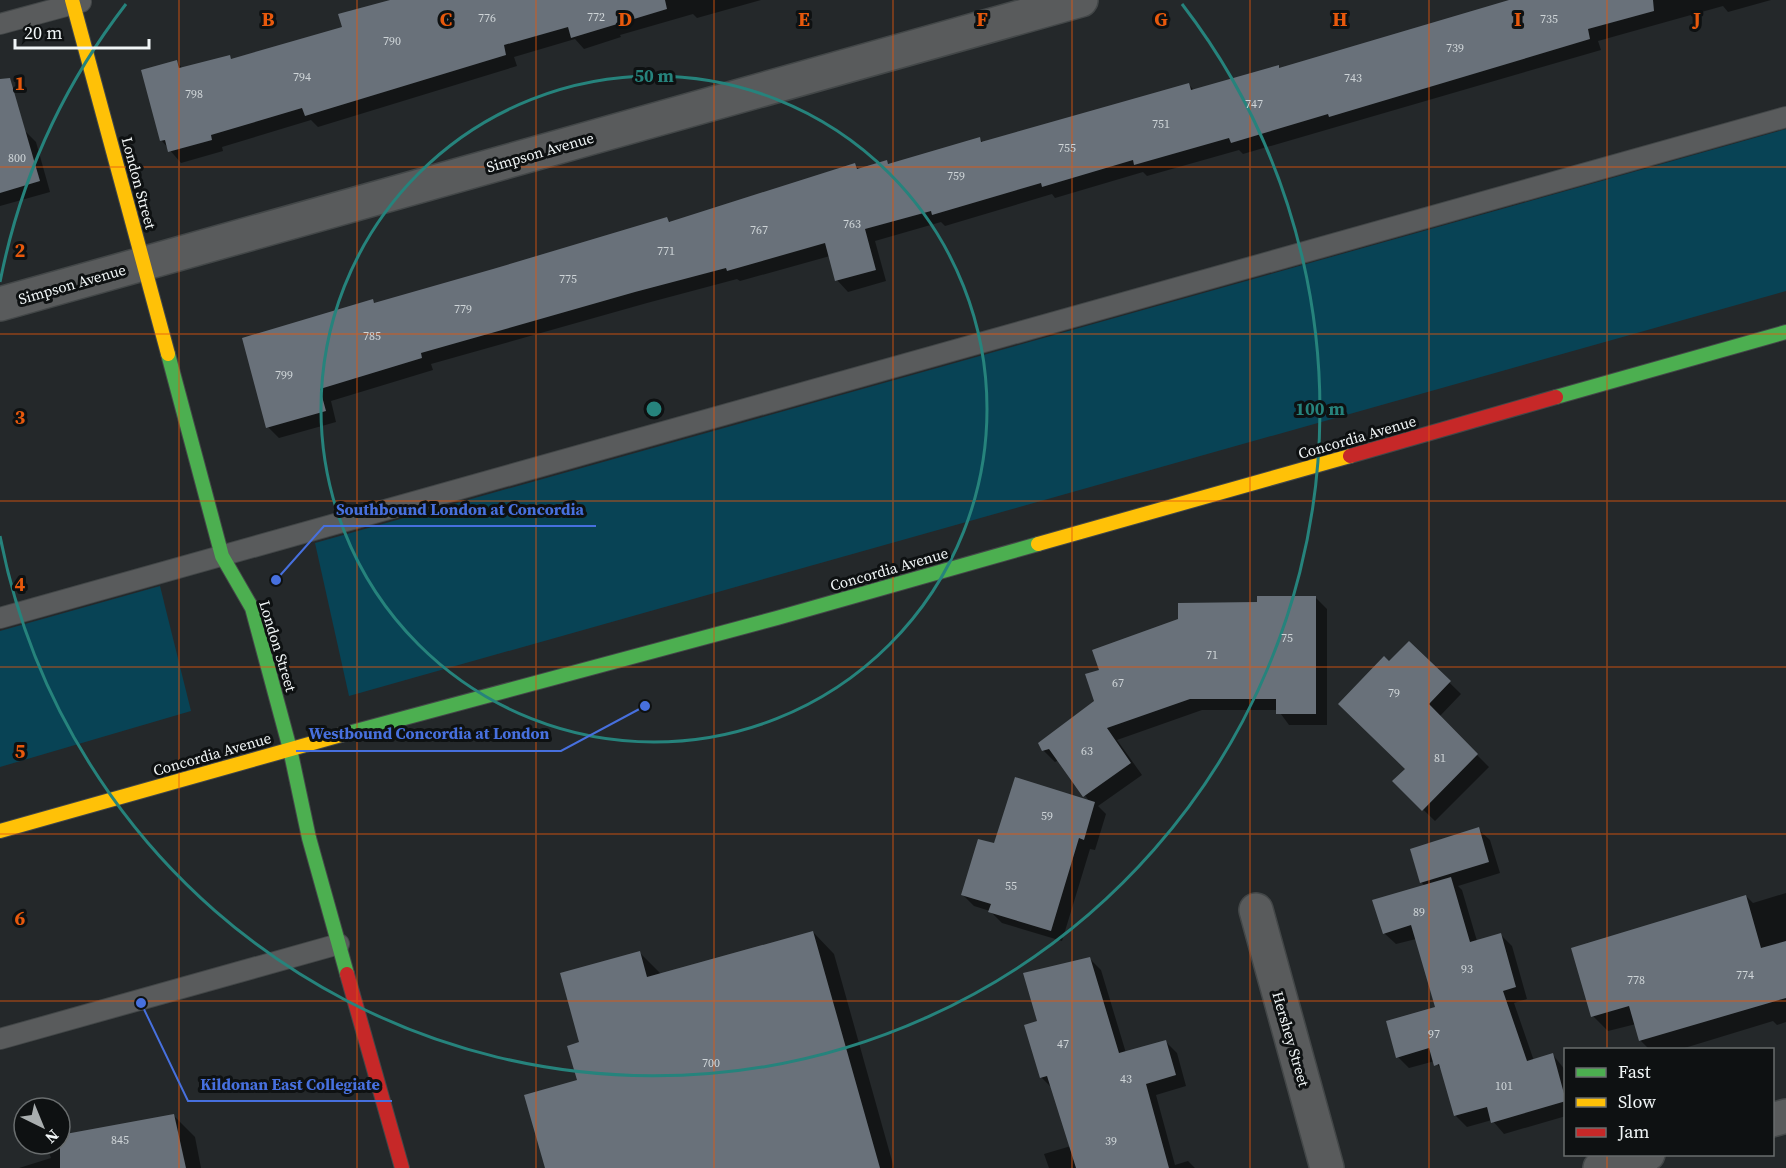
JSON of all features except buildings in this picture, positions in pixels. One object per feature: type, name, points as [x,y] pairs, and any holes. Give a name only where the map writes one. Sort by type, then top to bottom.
[{"type":"main road","name":"London Street","points":[[78,1],[144,264],[222,556],[252,608],[290,749],[309,838],[402,1168]]},
{"type":"main road","name":"Concordia Avenue","points":[[0,831],[290,749],[789,615],[1786,332]]},
{"type":"street","name":"Simpson Avenue","points":[[0,304],[1081,0]]},
{"type":"street","name":"Hershey Street","points":[[1256,910],[1327,1168]]},
{"type":"street","points":[[1600,1168],[1644,1156]]},
{"type":"lane","points":[[0,24],[78,1]]},
{"type":"lane","points":[[0,618],[1786,117]]},
{"type":"lane","points":[[0,1039],[339,944]]},
{"type":"shaded area","points":[[1786,129],[1786,291],[349,696],[315,543]]},
{"type":"shaded area","points":[[160,586],[191,711],[0,767],[0,631]]},
{"type":"traffic: fast","points":[[1556,397],[1786,332]]},
{"type":"traffic: fast","points":[[168,354],[222,556],[252,608],[290,749],[309,838],[347,974]]},
{"type":"traffic: fast","points":[[341,735],[777,618],[1038,544]]},
{"type":"traffic: slow","points":[[72,0],[168,354]]},
{"type":"traffic: slow","points":[[1038,544],[1350,456]]},
{"type":"traffic: slow","points":[[0,831],[341,735]]},
{"type":"traffic: jam","points":[[1350,456],[1556,397]]},
{"type":"traffic: jam","points":[[347,974],[402,1168]]},
{"type":"place","name":"Southbound London at Concordia","points":[[276,580]]},
{"type":"place","name":"Westbound Concordia at London","points":[[645,706]]},
{"type":"place","name":"Kildonan East Collegiate","points":[[141,1003]]}]
